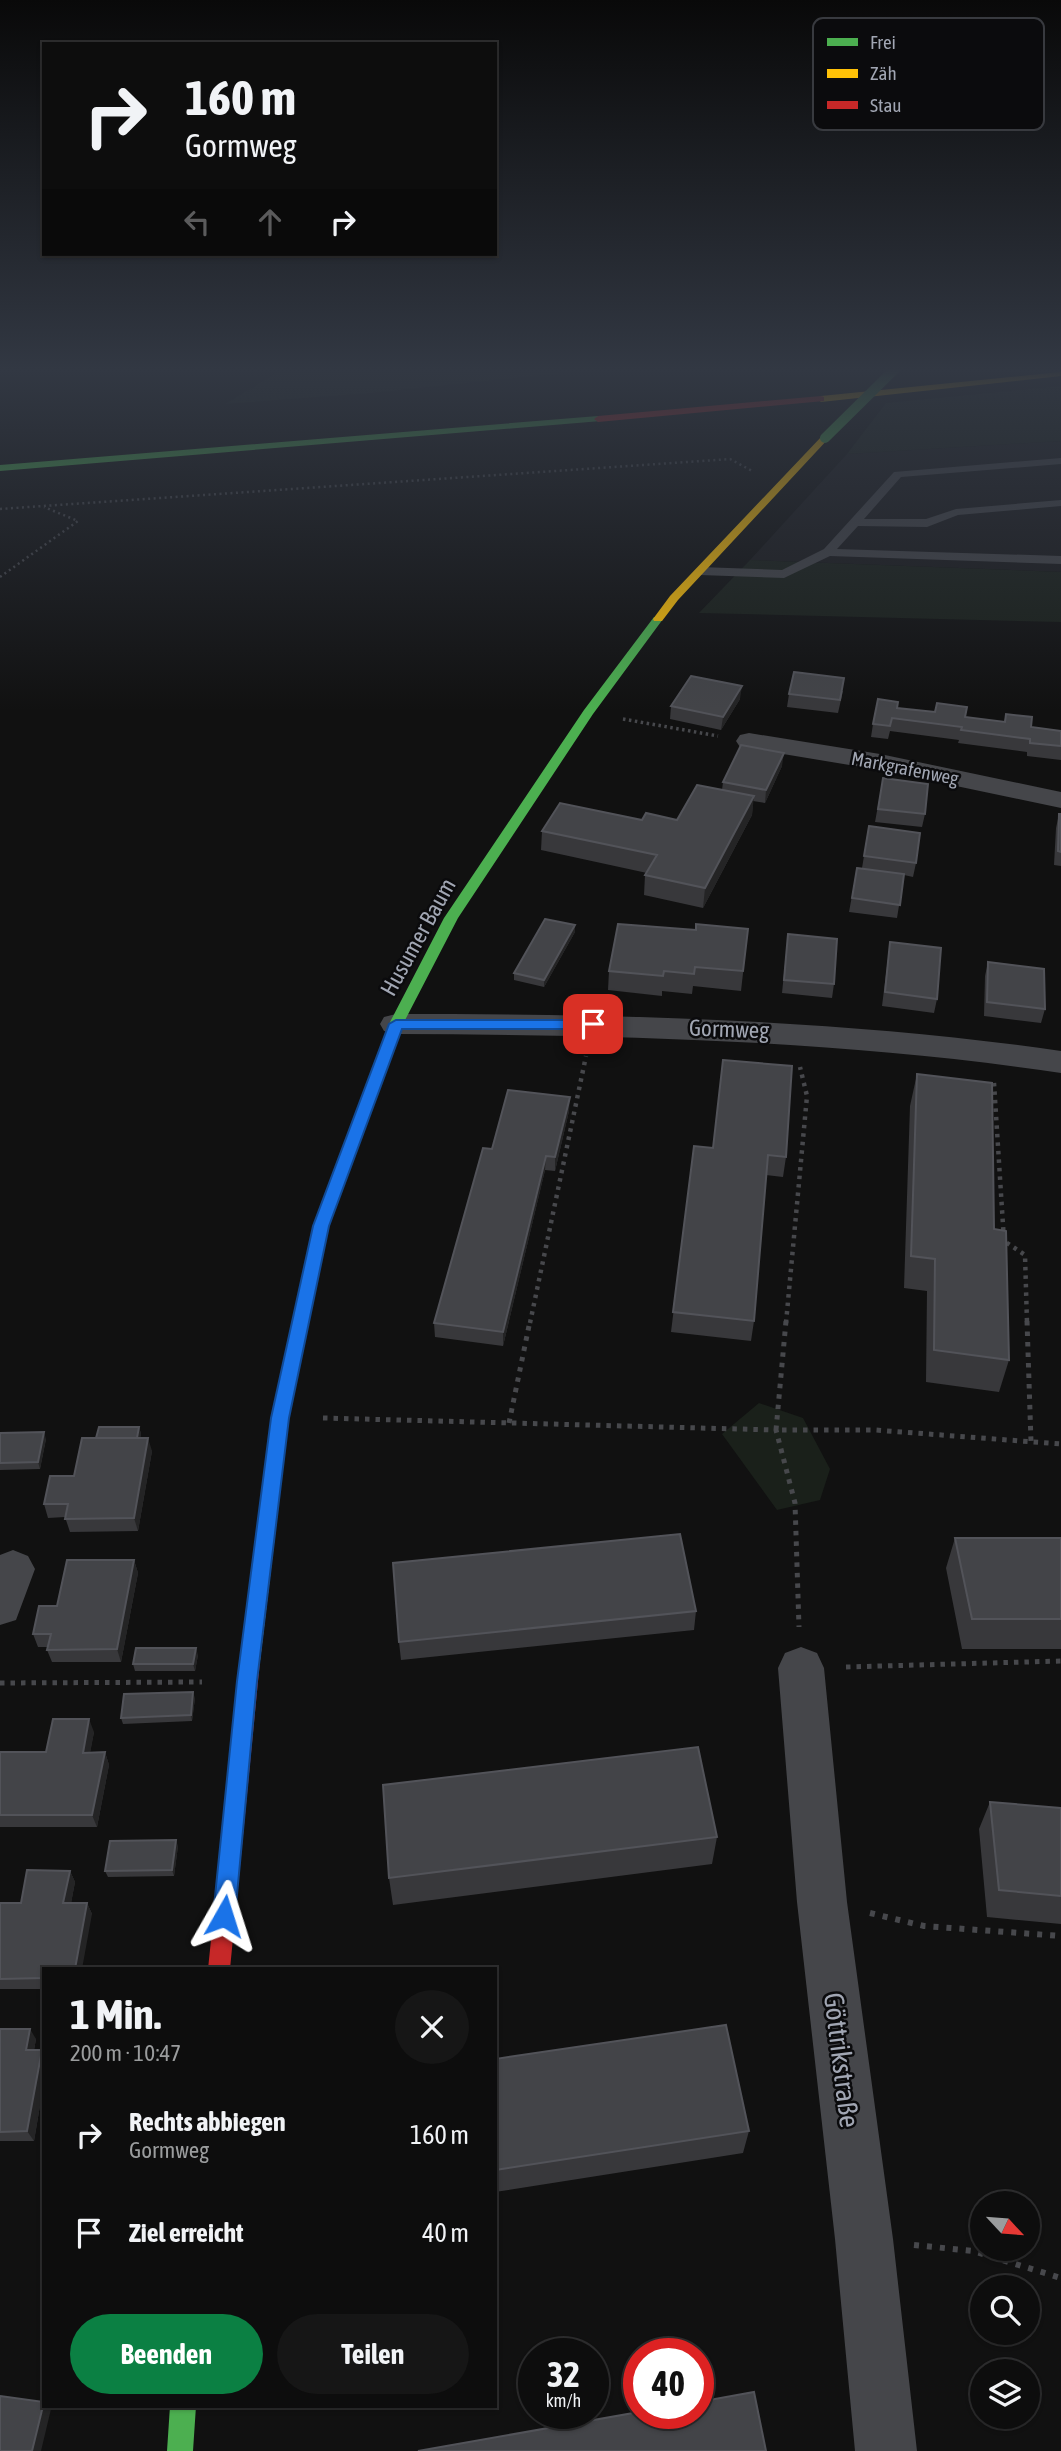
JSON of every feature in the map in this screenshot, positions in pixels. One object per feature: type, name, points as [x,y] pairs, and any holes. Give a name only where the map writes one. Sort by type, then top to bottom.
[{"type":"main road","name":"Husumer Baum","points":[[219,1967],[247,1681],[280,1418],[321,1226],[396,1024],[451,918],[588,712],[674,598],[783,482]]},
{"type":"main road","points":[[180,2451],[183,2408]]},
{"type":"street","name":"Markgrafenweg","points":[[749,741],[880,762],[1061,800]]},
{"type":"street","name":"Gormweg","points":[[396,1024],[593,1024],[793,1032],[992,1051],[1061,1062]]},
{"type":"street","name":"Göttrikstraße","points":[[801,1668],[822,1902],[864,2239],[886,2451]]},
{"type":"lane","points":[[700,571],[784,574],[828,552],[890,482]]},
{"type":"lane","points":[[854,522],[927,523],[956,512],[1061,503]]},
{"type":"lane","points":[[828,552],[1061,560]]},
{"type":"path","points":[[0,509],[390,482]]},
{"type":"path","points":[[0,577],[78,521],[44,506]]},
{"type":"path","points":[[588,712],[749,741]]},
{"type":"path","points":[[509,1423],[593,1024]]},
{"type":"path","points":[[793,1032],[807,1096],[776,1430],[795,1503],[801,1668],[1061,1661]]},
{"type":"path","points":[[992,1051],[1004,1241],[1025,1255],[1031,1441]]},
{"type":"path","points":[[280,1418],[875,1430],[1061,1444]]},
{"type":"path","points":[[0,1683],[247,1681]]},
{"type":"path","points":[[822,1902],[923,1926],[1061,1936]]},
{"type":"path","points":[[864,2239],[972,2251],[1061,2278]]},
{"type":"shaded area","points":[[821,482],[1061,482],[1061,572],[750,560]]},
{"type":"shaded area","points":[[750,560],[1061,572],[1061,622],[699,613]]},
{"type":"shaded area","points":[[759,1403],[803,1418],[830,1469],[820,1500],[777,1510],[722,1434]]},
{"type":"building","points":[[794,672],[844,678],[840,700],[789,694]]},
{"type":"building","points":[[691,676],[742,686],[723,717],[671,706]]},
{"type":"building","points":[[878,699],[898,702],[897,708],[935,712],[937,703],[967,707],[965,717],[1005,722],[1006,714],[1032,717],[1031,727],[1061,731],[1061,746],[961,730],[962,727],[892,718],[890,726],[873,724]]},
{"type":"building","points":[[741,745],[784,753],[766,790],[723,782]]},
{"type":"building","points":[[883,778],[928,784],[925,814],[878,809]]},
{"type":"building","points":[[697,785],[754,796],[705,888],[645,875],[657,855],[542,831],[560,803],[642,820],[646,813],[677,820]]},
{"type":"building","points":[[1061,814],[1061,852],[1058,851]]},
{"type":"building","points":[[869,826],[920,833],[916,863],[864,856]]},
{"type":"building","points":[[857,868],[904,874],[900,905],[852,898]]},
{"type":"building","points":[[545,919],[575,925],[544,980],[514,973]]},
{"type":"building","points":[[618,924],[696,930],[696,924],[748,929],[743,971],[695,967],[694,974],[664,971],[663,976],[609,971]]},
{"type":"building","points":[[788,934],[837,939],[834,984],[784,980]]},
{"type":"building","points":[[890,942],[941,948],[937,999],[885,992]]},
{"type":"building","points":[[988,962],[1044,969],[1045,1009],[987,1002]]},
{"type":"building","points":[[723,1060],[792,1066],[786,1157],[768,1155],[754,1321],[673,1312],[694,1146],[713,1148]]},
{"type":"building","points":[[917,1074],[992,1083],[994,1229],[1006,1231],[1009,1360],[934,1350],[935,1259],[911,1256]]},
{"type":"building","points":[[508,1090],[570,1097],[555,1157],[546,1156],[503,1332],[434,1323],[483,1148],[492,1149]]},
{"type":"building","points":[[99,1427],[139,1427],[137,1438],[96,1438]]},
{"type":"building","points":[[44,1432],[38,1462],[0,1463],[0,1433]]},
{"type":"building","points":[[82,1438],[148,1438],[134,1518],[65,1519],[68,1504],[44,1504],[50,1476],[74,1476]]},
{"type":"building","points":[[680,1534],[696,1611],[399,1642],[393,1563]]},
{"type":"building","points":[[955,1538],[1061,1538],[1061,1619],[972,1619]]},
{"type":"building","points":[[67,1560],[134,1560],[117,1649],[47,1650],[51,1634],[33,1634],[39,1606],[57,1606]]},
{"type":"building","points":[[136,1648],[196,1648],[193,1664],[133,1664]]},
{"type":"building","points":[[193,1692],[191,1715],[121,1718],[124,1694]]},
{"type":"building","points":[[53,1719],[89,1719],[83,1753],[105,1752],[92,1815],[0,1815],[0,1752],[46,1752]]},
{"type":"building","points":[[698,1747],[717,1837],[389,1878],[383,1785]]},
{"type":"building","points":[[990,1802],[1061,1808],[1061,1896],[999,1890]]},
{"type":"building","points":[[176,1840],[172,1870],[105,1871],[110,1841]]},
{"type":"building","points":[[27,1870],[70,1871],[63,1903],[87,1903],[75,1967],[42,1967],[42,1978],[0,1979],[0,1903],[21,1903]]},
{"type":"building","points":[[726,2025],[749,2131],[497,2170],[497,2059]]},
{"type":"building","points":[[0,2029],[30,2029],[26,2050],[42,2050],[27,2131],[0,2132]]},
{"type":"building","points":[[754,2392],[766,2451],[418,2451],[543,2429],[609,2429],[609,2417],[623,2415],[623,2429],[714,2429],[714,2399]]},
{"type":"building","points":[[0,2396],[42,2402],[32,2451],[0,2451]]},
{"type":"traffic: fast","points":[[357,1130],[396,1024],[451,918],[588,712],[658,619]]},
{"type":"traffic: fast","points":[[180,2451],[183,2408]]},
{"type":"traffic: slow","points":[[658,619],[674,598],[783,482]]},
{"type":"traffic: slow","points":[[250,1661],[280,1418],[321,1226],[357,1130]]},
{"type":"traffic: jam","points":[[219,1967],[250,1661]]},
{"type":"route","points":[[224,1916],[247,1681],[280,1418],[321,1226],[396,1024],[593,1024]]}]
